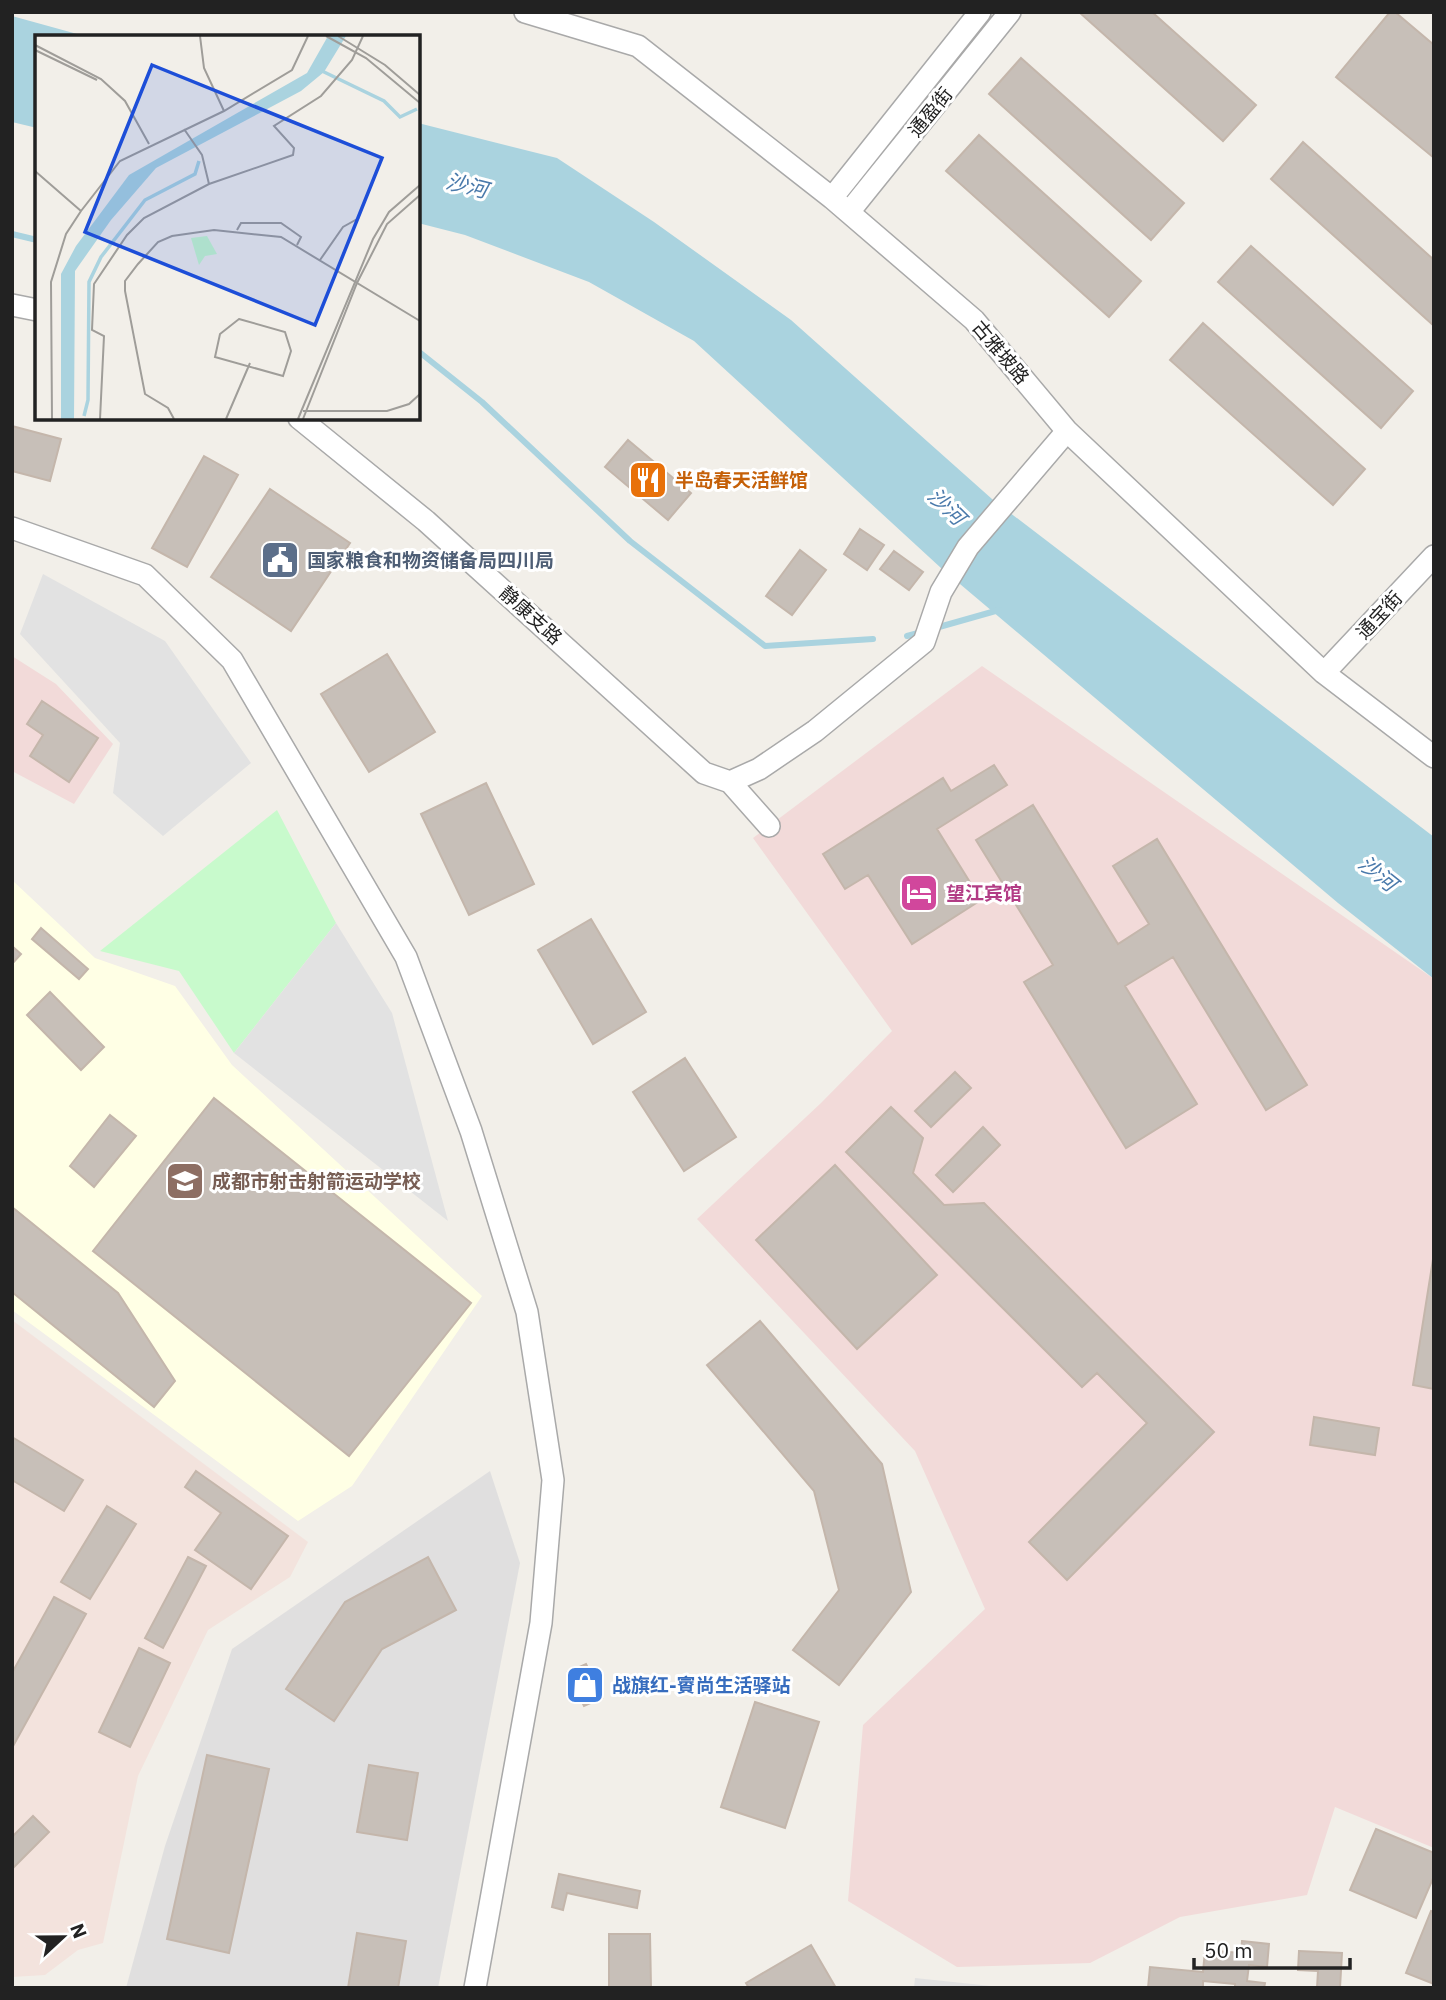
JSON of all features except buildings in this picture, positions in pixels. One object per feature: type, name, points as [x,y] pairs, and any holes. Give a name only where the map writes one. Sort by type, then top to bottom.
[{"type":"street","name":"古雅坡路","points":[[524,12],[638,46],[832,198],[974,320],[1067,431],[1324,674],[1434,757]]},
{"type":"street","name":"通盈街","points":[[832,198],[980,12]]},
{"type":"street","name":"通盈街","points":[[849,212],[1010,12]]},
{"type":"street","points":[[12,305],[35,310]]},
{"type":"street","name":"静康支路","points":[[301,420],[426,521],[704,773],[730,782],[769,826]]},
{"type":"street","points":[[730,782],[759,769],[815,731],[924,642],[941,592],[968,547],[1067,431]]},
{"type":"street","points":[[12,528],[145,575],[232,660],[406,957],[471,1131],[527,1312],[553,1480],[541,1623],[475,1988]]},
{"type":"street","name":"通宝街","points":[[1324,674],[1434,556]]},
{"type":"shaded area","points":[[43,574],[165,641],[251,763],[163,836],[113,793],[120,743],[20,634]]},
{"type":"shaded area","points":[[12,656],[56,684],[113,744],[74,804],[12,771]]},
{"type":"shaded area","name":"望江宾馆","points":[[982,666],[1434,979],[1434,1848],[1335,1807],[1307,1895],[1180,1917],[1090,1963],[957,1967],[848,1901],[863,1725],[985,1609],[915,1451],[697,1219],[821,1103],[892,1031],[753,838]]},
{"type":"shaded area","name":"成都市射击射箭运动学校","points":[[12,880],[95,958],[175,986],[232,1065],[482,1296],[352,1486],[298,1521],[12,1310]]},
{"type":"shaded area","points":[[336,923],[392,1013],[448,1221],[234,1053]]},
{"type":"shaded area","points":[[12,1320],[308,1542],[290,1577],[208,1630],[138,1776],[103,1943],[78,1950],[45,1975],[12,1977]]},
{"type":"shaded area","points":[[490,1471],[520,1563],[438,1988],[126,1988],[165,1846],[232,1649]]},
{"type":"shaded area","points":[[915,1978],[1010,1988],[914,1988]]},
{"type":"green space","points":[[277,810],[336,923],[234,1053],[179,971],[100,951]]},
{"type":"water","points":[[12,16],[81,35],[35,35],[35,128],[12,122]]},
{"type":"water","name":"沙河","points":[[420,124],[557,158],[654,222],[791,320],[992,499],[1434,837],[1434,979],[1338,903],[941,568],[694,341],[589,282],[465,235],[420,224]]},
{"type":"waterway","points":[[12,234],[35,240]]},
{"type":"waterway","points":[[420,353],[482,402],[630,541],[765,646],[873,639]]},
{"type":"waterway","points":[[932,629],[999,610]]},
{"type":"waterway","points":[[907,636],[922,632]]},
{"type":"place","name":"半岛春天活鲜馆","points":[[648,480]]},
{"type":"place","name":"国家粮食和物资储备局四川局","points":[[280,560]]},
{"type":"place","name":"望江宾馆","points":[[919,893]]},
{"type":"place","name":"成都市射击射箭运动学校","points":[[185,1181]]},
{"type":"place","name":"战旗红-賨尚生活驿站","points":[[585,1685]]}]
